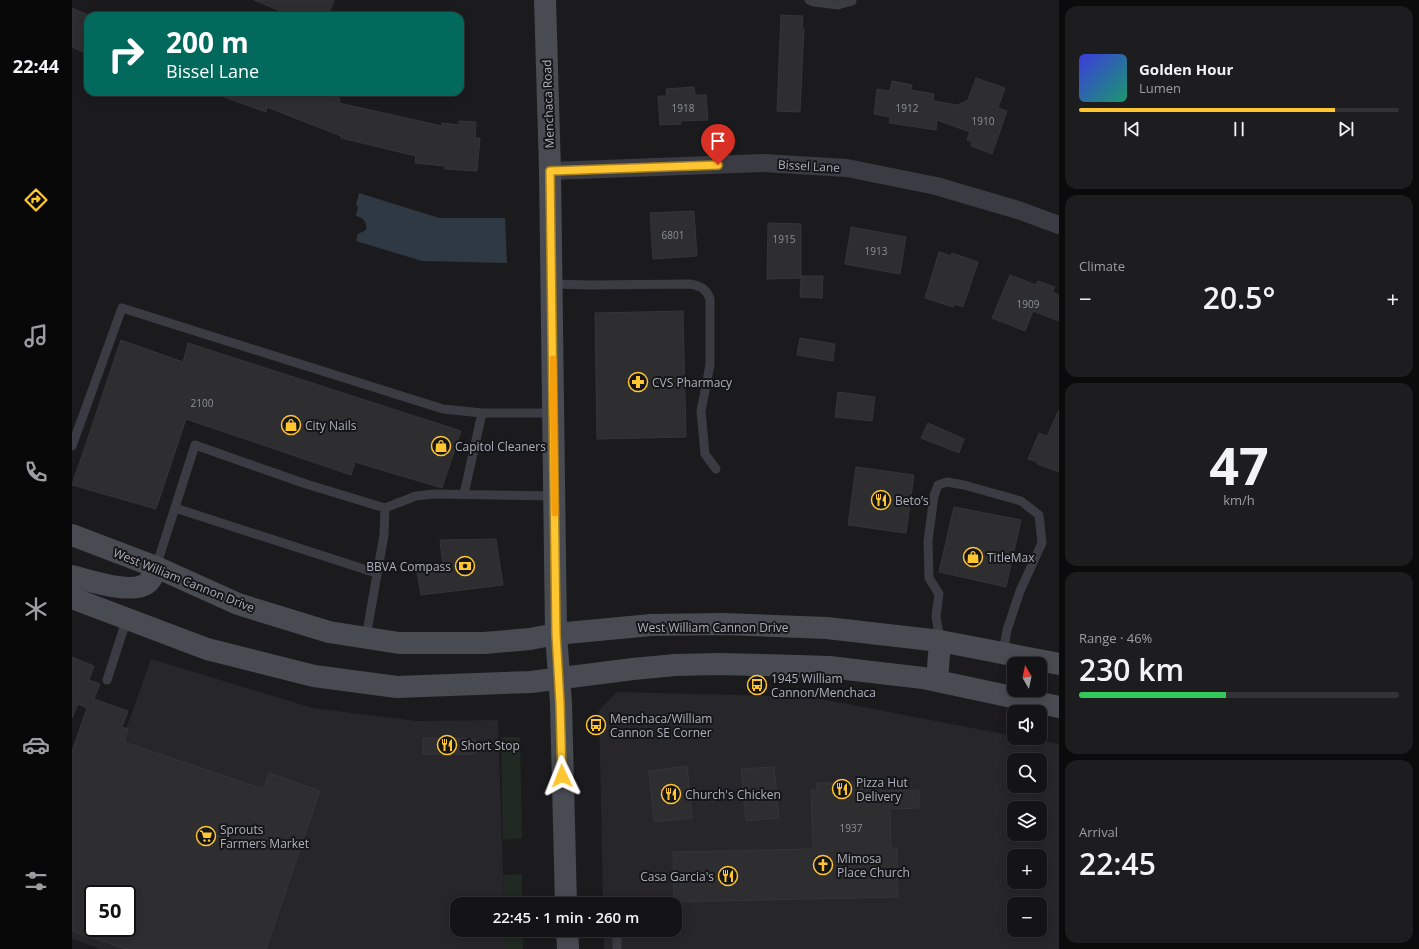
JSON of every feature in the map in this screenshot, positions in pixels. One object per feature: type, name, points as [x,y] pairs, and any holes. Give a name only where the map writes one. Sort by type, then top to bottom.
[{"type":"main road","name":"Menchaca Road","points":[[545,0],[552,284],[556,634],[559,679],[566,897]]},
{"type":"main road","name":"West William Cannon Drive","points":[[72,535],[156,567],[238,604],[329,632],[399,643],[484,643],[530,639],[556,634],[651,625],[723,624],[827,628],[940,641],[1059,664]]},
{"type":"main road","points":[[72,576],[123,588],[136,587],[146,584],[152,577],[156,567]]},
{"type":"main road","points":[[72,598],[207,649],[314,676],[397,687],[483,684],[559,679],[640,668],[675,665],[718,664],[829,667],[937,681],[1059,707]]},
{"type":"main road","points":[[937,681],[940,641]]},
{"type":"main road","points":[[567,937],[568,949]]},
{"type":"street","name":"Bissel Lane","points":[[550,171],[763,163],[847,168],[936,186],[1018,210],[1059,225]]},
{"type":"lane","points":[[809,0],[838,5],[852,0]]},
{"type":"lane","points":[[552,284],[690,284],[701,286],[707,291],[710,299],[710,365],[701,411],[705,454],[716,468]]},
{"type":"lane","points":[[72,446],[122,308],[443,409],[482,412],[554,413]]},
{"type":"lane","points":[[464,494],[482,412]]},
{"type":"lane","points":[[156,567],[195,445],[306,484],[385,508],[416,496],[464,494],[555,496]]},
{"type":"lane","points":[[940,641],[936,616],[939,594],[929,578],[928,541],[936,491],[938,485],[947,482],[964,485],[1021,501],[1040,515],[1042,542],[1020,591],[1007,630],[1003,653]]},
{"type":"lane","points":[[176,508],[376,572]]},
{"type":"lane","points":[[366,637],[376,572],[384,535],[385,508]]},
{"type":"lane","points":[[107,680],[127,618]]},
{"type":"lane","points":[[617,937],[617,949]]},
{"type":"shaded area","points":[[359,193],[439,218],[505,218],[507,263],[422,261],[356,241],[358,234],[366,230],[364,221],[356,216],[358,207],[356,205]]},
{"type":"shaded area","points":[[151,659],[313,708],[416,721],[498,720],[504,897],[450,897],[450,937],[504,937],[505,949],[101,949],[72,939],[72,880]]},
{"type":"shaded area","points":[[617,692],[811,697],[1007,735],[1007,745],[1047,745],[1047,742],[1059,744],[1059,949],[604,949],[604,937],[682,937],[682,897],[603,897],[599,710]]},
{"type":"shaded area","points":[[501,737],[520,737],[522,838],[503,840]]},
{"type":"shaded area","points":[[522,874],[522,897],[504,897],[503,875]]},
{"type":"shaded area","points":[[504,937],[523,937],[523,949],[504,949]]},
{"type":"building","points":[[254,0],[334,0],[330,12],[282,12]]},
{"type":"building","points":[[72,8],[84,13],[84,52],[72,47]]},
{"type":"building","points":[[781,15],[803,16],[802,29],[804,29],[800,112],[777,111]]},
{"type":"building","points":[[976,78],[1005,88],[998,108],[1007,111],[992,154],[971,146],[972,142],[967,140],[970,132],[937,120],[936,130],[889,123],[890,117],[874,114],[877,89],[890,91],[892,81],[912,85],[911,90],[934,94],[933,101],[958,105],[968,100]]},
{"type":"building","points":[[694,87],[695,95],[706,95],[708,120],[680,121],[681,124],[660,125],[658,96],[667,96],[666,89]]},
{"type":"building","points":[[222,96],[333,96],[340,99],[339,103],[442,126],[442,123],[459,125],[459,121],[476,122],[475,138],[480,138],[477,171],[445,169],[445,166],[415,163],[416,156],[341,138],[341,136],[267,107],[266,112]]},
{"type":"building","points":[[694,211],[697,256],[653,259],[650,213]]},
{"type":"building","points":[[768,223],[801,224],[801,276],[823,276],[822,298],[800,297],[801,278],[767,279]]},
{"type":"building","points":[[851,227],[906,237],[900,274],[845,264]]},
{"type":"building","points":[[939,252],[951,256],[952,253],[978,262],[963,307],[955,304],[953,307],[925,298]]},
{"type":"building","points":[[1010,275],[1036,285],[1038,281],[1055,287],[1052,292],[1059,295],[1059,321],[1033,311],[1025,331],[992,318]]},
{"type":"building","name":"CVS Pharmacy","points":[[683,311],[686,437],[597,439],[595,313]]},
{"type":"building","points":[[800,338],[835,344],[833,361],[797,355]]},
{"type":"building","points":[[121,340],[183,362],[188,343],[461,431],[442,488],[355,462],[351,475],[186,419],[156,509],[72,485]]},
{"type":"building","points":[[838,392],[875,397],[872,421],[835,417]]},
{"type":"building","points":[[1059,410],[1059,472],[1028,459],[1039,433],[1047,436]]},
{"type":"building","points":[[928,423],[964,439],[959,453],[921,438]]},
{"type":"building","name":"Beto’s","points":[[856,467],[914,475],[906,533],[848,525]]},
{"type":"building","points":[[954,507],[1021,520],[1006,587],[939,572]]},
{"type":"building","name":"BBVA Compass","points":[[496,539],[503,585],[421,595],[416,567],[443,566],[440,540]]},
{"type":"building","name":"Sprouts Farmers Market","points":[[72,657],[94,666],[89,680],[100,684],[94,699],[128,711],[122,727],[128,729],[124,742],[263,789],[269,773],[320,791],[266,949],[126,949],[90,937],[136,937],[136,885],[84,885],[84,935],[72,931],[72,751],[87,708],[78,704],[72,718]]},
{"type":"building","points":[[423,738],[475,739],[475,754],[423,754]]},
{"type":"building","name":"Church's Chicken","points":[[687,766],[692,818],[654,822],[649,771]]},
{"type":"building","points":[[774,767],[779,818],[746,821],[741,769]]},
{"type":"building","points":[[881,782],[881,791],[919,790],[919,808],[890,809],[891,848],[897,848],[898,897],[682,902],[682,897],[674,897],[673,852],[813,849],[811,790],[817,790],[817,783]]},
{"type":"slow traffic","points":[[553,359],[555,513]]},
{"type":"place","name":"CVS Pharmacy","points":[[638,382]]},
{"type":"place","name":"City Nails","points":[[291,425]]},
{"type":"place","name":"Capitol Cleaners","points":[[441,446]]},
{"type":"place","name":"Beto’s","points":[[881,500]]},
{"type":"place","name":"TitleMax","points":[[973,557]]},
{"type":"place","name":"BBVA Compass","points":[[465,566]]},
{"type":"place","name":"1945 William Cannon/Menchaca","points":[[757,685]]},
{"type":"place","name":"Menchaca/William Cannon SE Corner","points":[[596,725]]},
{"type":"place","name":"Short Stop","points":[[447,745]]},
{"type":"place","name":"Pizza Hut Delivery","points":[[842,789]]},
{"type":"place","name":"Church's Chicken","points":[[671,794]]},
{"type":"place","name":"Sprouts Farmers Market","points":[[206,836]]},
{"type":"place","name":"Mimosa Place Church","points":[[823,865]]},
{"type":"place","name":"Casa Garcia's","points":[[728,876]]},
{"type":"route","points":[[562,776],[556,634],[550,171],[628,167],[718,165]]}]
